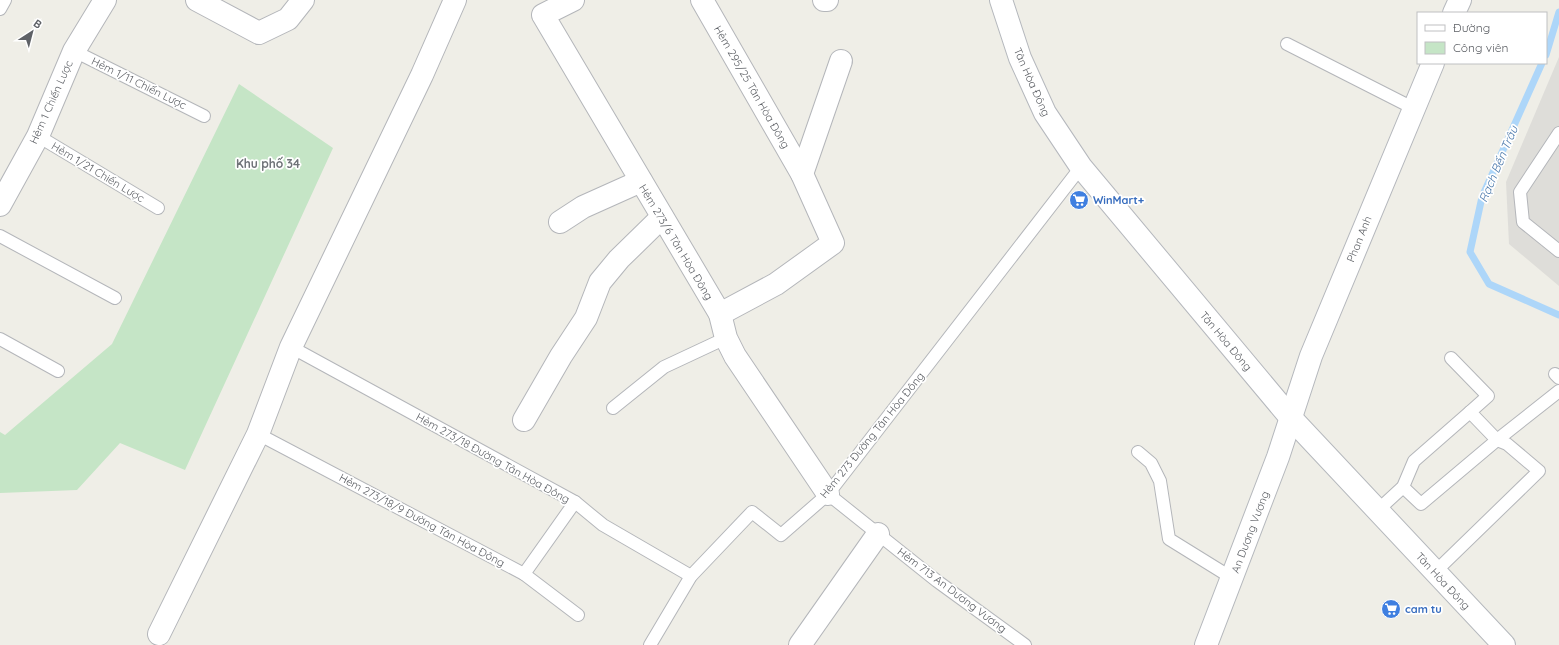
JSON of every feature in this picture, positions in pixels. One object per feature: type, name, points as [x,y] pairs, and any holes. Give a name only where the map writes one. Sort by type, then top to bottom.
[{"type":"street","name":"Hẻm 1 Chiến Lược","points":[[0,205],[38,136],[74,51],[105,0]]},
{"type":"street","points":[[197,0],[260,34],[288,19],[303,0]]},
{"type":"street","points":[[156,639],[258,434],[291,347],[422,76],[455,0]]},
{"type":"street","name":"Hẻm 273/6 Tân Hòa Đông","points":[[573,0],[543,15],[720,314],[726,338],[735,356],[828,494]]},
{"type":"street","name":"Hẻm 295/25 Tân Hòa Đông","points":[[702,0],[802,174],[833,243],[776,284],[720,314]]},
{"type":"street","name":"Tân Hòa Đông","points":[[1001,0],[1020,58],[1045,113],[1081,167],[1290,417],[1435,572],[1497,642]]},
{"type":"street","points":[[1454,12],[1460,0]]},
{"type":"street","points":[[802,174],[841,61]]},
{"type":"street","name":"Phan Anh","points":[[1290,417],[1311,356],[1433,64]]},
{"type":"street","points":[[560,222],[583,207],[641,181]]},
{"type":"street","points":[[524,420],[561,356],[586,318],[600,282],[618,259],[662,217]]},
{"type":"street","name":"An Dương Vương","points":[[1206,645],[1278,457],[1290,417]]},
{"type":"street","points":[[800,645],[878,534]]},
{"type":"lane","points":[[0,9],[5,0]]},
{"type":"lane","points":[[1287,44],[1413,108]]},
{"type":"lane","name":"Hẻm 1/11 Chiến Lược","points":[[74,51],[204,116]]},
{"type":"lane","points":[[1559,133],[1520,192],[1523,222],[1559,251]]},
{"type":"lane","name":"Hẻm 1/21 Chiến Lược","points":[[38,136],[158,208]]},
{"type":"lane","name":"Hẻm 273 Đường Tân Hòa Đông","points":[[650,645],[691,576],[752,512],[781,534],[828,494],[1081,167]]},
{"type":"lane","points":[[0,236],[115,298]]},
{"type":"lane","points":[[613,408],[664,367],[726,338]]},
{"type":"lane","points":[[0,339],[58,371]]},
{"type":"lane","name":"Hẻm 273/18 Đường Tân Hòa Đông","points":[[291,347],[575,502],[603,525],[691,576]]},
{"type":"lane","points":[[1377,510],[1403,487],[1414,461],[1488,396],[1451,358]]},
{"type":"lane","points":[[1403,487],[1421,504],[1559,390]]},
{"type":"lane","points":[[1435,572],[1539,471],[1507,444],[1497,440],[1470,412]]},
{"type":"lane","name":"Hẻm 273/18/9 Đường Tân Hòa Đông","points":[[258,434],[524,574],[578,615]]},
{"type":"lane","points":[[1138,452],[1151,463],[1160,481],[1169,539],[1232,578]]},
{"type":"lane","name":"Hẻm 713 An Dương Vương","points":[[828,494],[937,581],[1025,645]]},
{"type":"lane","points":[[524,574],[575,502]]},
{"type":"shaded area","points":[[1559,57],[1559,286],[1509,244],[1506,182]]},
{"type":"green space","points":[[239,84],[333,148],[185,470],[120,443],[77,490],[0,493],[0,432],[5,435],[112,344]]},
{"type":"waterway","name":"Rạch Bến Trâu","points":[[1547,52],[1559,12]]},
{"type":"waterway","name":"Rạch Bến Trâu","points":[[1542,64],[1482,197],[1470,252],[1489,284],[1559,315]]},
{"type":"place","name":"WinMart+","points":[[1079,200]]},
{"type":"place","name":"cam tu","points":[[1391,609]]},
{"type":"district","name":"Khu phố 34","points":[[268,163]]}]
